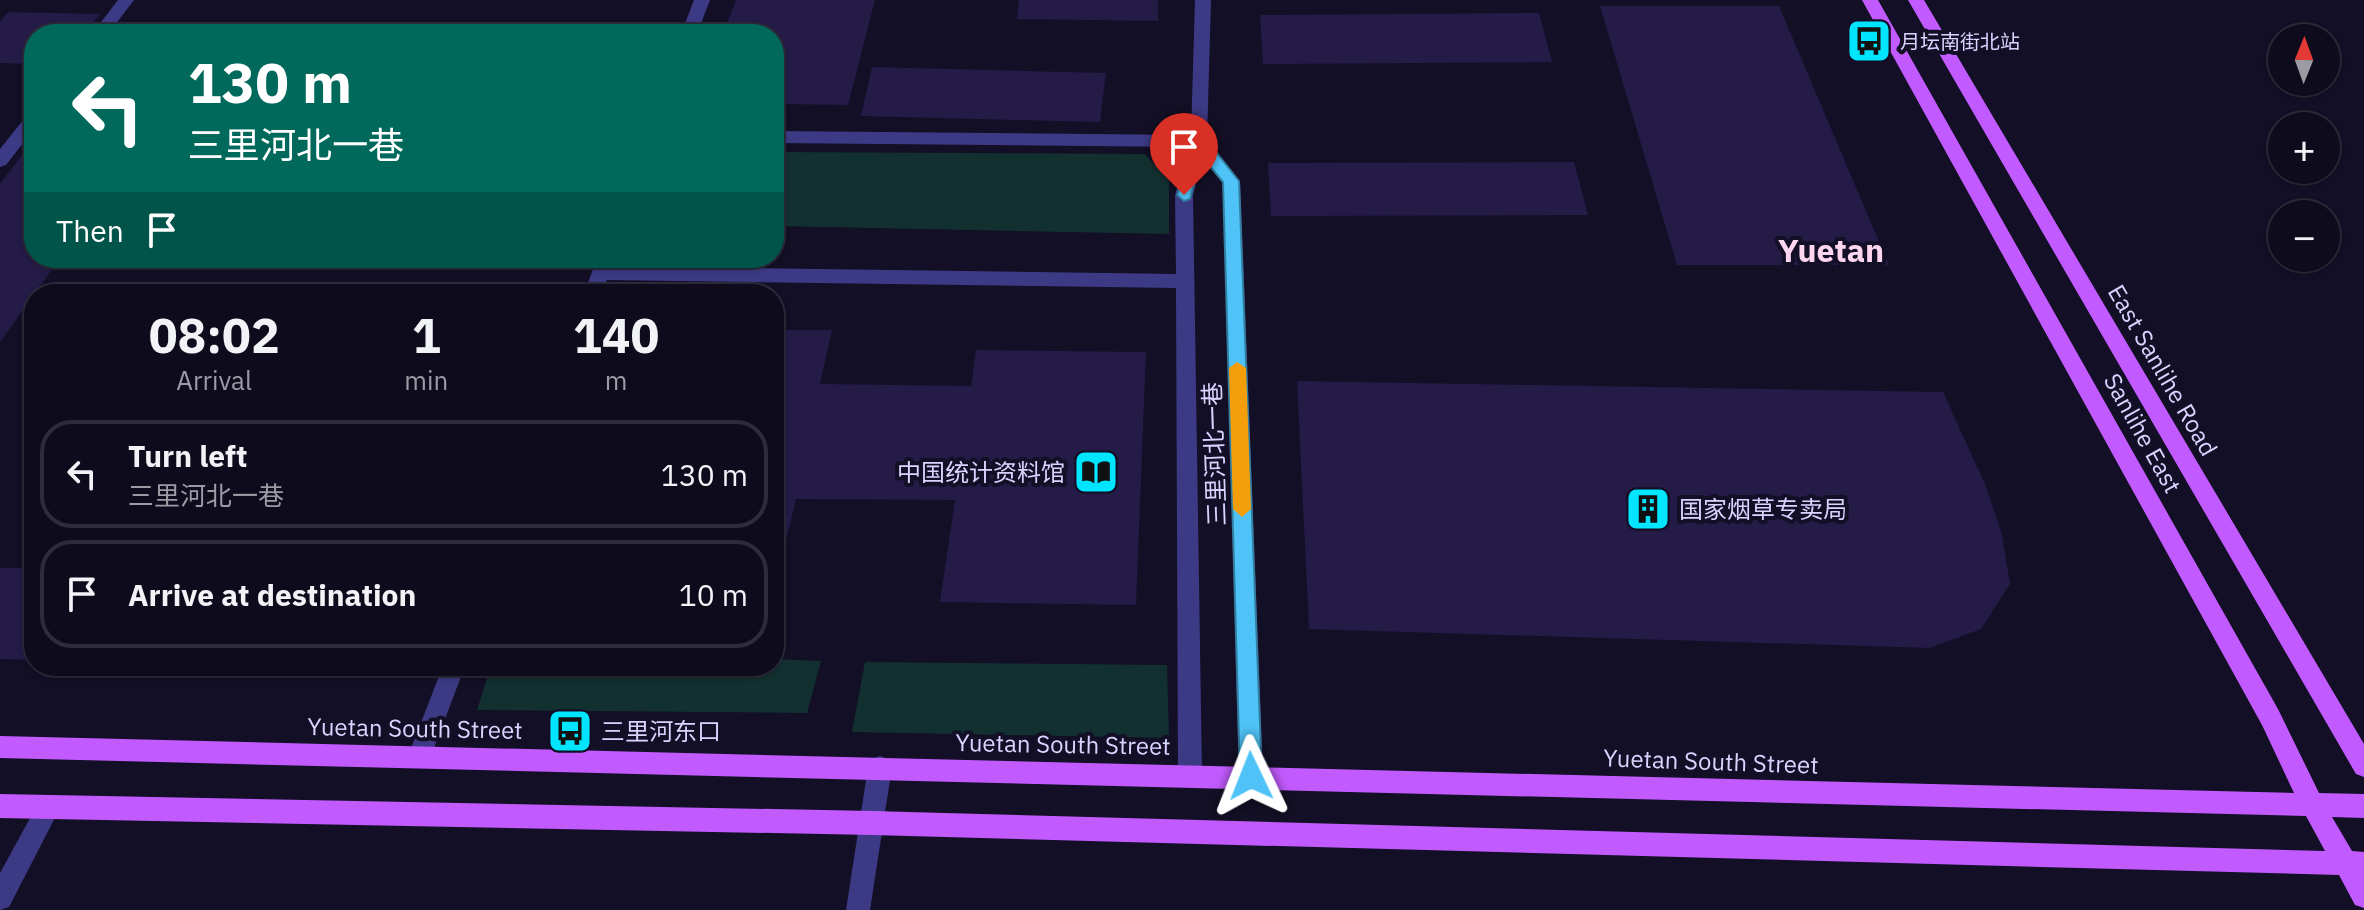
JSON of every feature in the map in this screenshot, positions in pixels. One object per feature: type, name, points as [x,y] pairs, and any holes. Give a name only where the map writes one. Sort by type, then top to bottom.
[{"type":"main road","name":"Sanlihe East","points":[[1870,0],[2270,717],[2313,806],[2355,864],[2364,896]]},
{"type":"main road","name":"East Sanlihe Road","points":[[1916,0],[2364,766]]},
{"type":"main road","name":"Yuetan South Street","points":[[0,747],[2364,806]]},
{"type":"main road","points":[[0,806],[872,823],[2355,864]]},
{"type":"street","points":[[108,24],[126,0]]},
{"type":"street","points":[[693,24],[702,0]]},
{"type":"street","name":"三里河北一巷","points":[[1190,775],[1184,195],[1199,141],[1203,0]]},
{"type":"street","points":[[0,161],[24,131]]},
{"type":"street","points":[[784,137],[1199,141]]},
{"type":"street","name":"三里河北一巷","points":[[1199,141],[1231,181],[1251,776]]},
{"type":"street","points":[[681,268],[1185,281]]},
{"type":"street","points":[[420,756],[450,676]]},
{"type":"street","points":[[858,910],[880,767]]},
{"type":"street","points":[[0,898],[48,808]]},
{"type":"green space","points":[[784,152],[1145,154],[1169,181],[1169,234],[784,226]]},
{"type":"green space","points":[[784,659],[821,661],[807,713],[477,710],[488,676],[784,676]]},
{"type":"green space","points":[[865,662],[1167,665],[1169,738],[852,732]]},
{"type":"building","points":[[736,0],[875,0],[848,105],[784,104],[784,24],[727,24]]},
{"type":"building","points":[[1019,0],[1158,0],[1158,21],[1017,19]]},
{"type":"building","points":[[1600,6],[1779,6],[1889,265],[1677,265]]},
{"type":"building","points":[[8,12],[100,14],[92,24],[24,24],[24,64],[0,63],[0,22]]},
{"type":"building","points":[[1539,13],[1552,62],[1263,64],[1260,15]]},
{"type":"building","points":[[872,67],[1106,73],[1100,122],[861,116]]},
{"type":"building","points":[[24,152],[24,268],[53,268],[41,284],[24,284],[24,308],[0,342],[0,184]]},
{"type":"building","points":[[1574,162],[1588,215],[1271,216],[1268,163]]},
{"type":"building","points":[[784,330],[832,330],[820,384],[971,386],[976,350],[1146,352],[1136,605],[940,602],[955,500],[796,499],[784,549]]},
{"type":"building","name":"国家烟草专卖局","points":[[1297,381],[1943,392],[1985,484],[2002,534],[2010,584],[1981,629],[1930,648],[1309,629]]},
{"type":"building","points":[[0,568],[24,568],[24,660],[0,659]]},
{"type":"slow traffic","points":[[1237,368],[1242,509]]},
{"type":"place","name":"月坛南街北站","points":[[1869,41]]},
{"type":"place","name":"中国统计资料馆","points":[[1096,472]]},
{"type":"place","name":"国家烟草专卖局","points":[[1648,509]]},
{"type":"place","name":"三里河东口","points":[[570,731]]},
{"type":"district","name":"Yuetan","points":[[1831,250]]},
{"type":"route","points":[[1184,195],[1199,141],[1231,181],[1251,776]]}]
